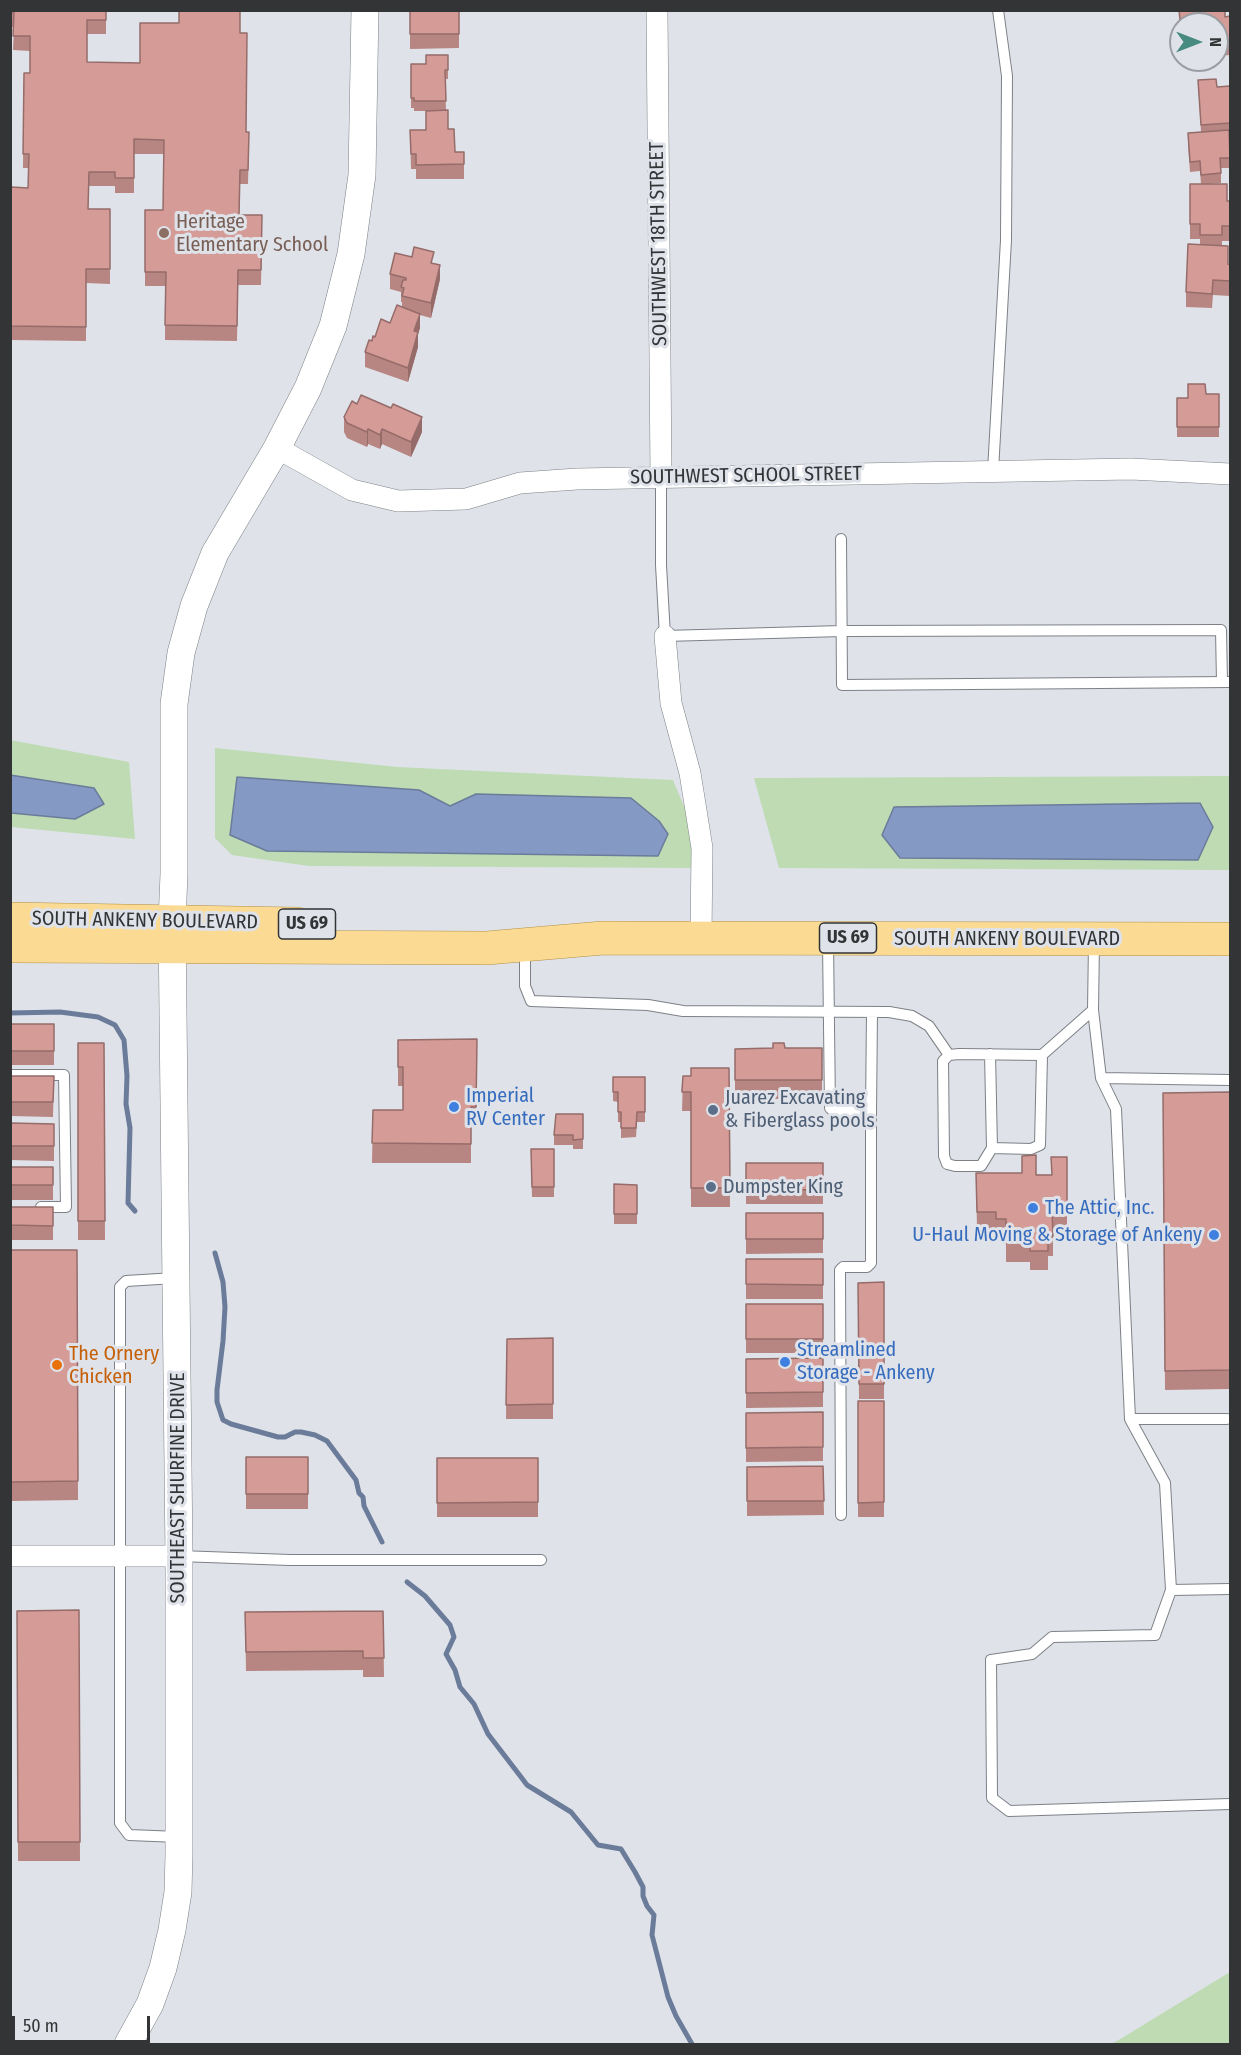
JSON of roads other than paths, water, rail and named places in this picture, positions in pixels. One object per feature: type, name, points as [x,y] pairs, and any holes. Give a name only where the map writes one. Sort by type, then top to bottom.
[{"type":"main road","name":"SOUTH ANKENY BOULEVARD","points":[[10,919],[172,934],[488,948],[603,938]]},
{"type":"main road","name":"SOUTH ANKENY BOULEVARD","points":[[10,946],[172,934],[475,927],[603,938],[1230,939]]},
{"type":"street","name":"SOUTHEAST SHURFINE DRIVE","points":[[128,2044],[150,2004],[163,1968],[178,1892],[178,1556],[172,934],[174,704],[181,653],[194,606],[216,553],[277,448],[308,388],[333,326],[351,254],[362,175],[365,10]]},
{"type":"street","name":"SOUTHWEST 18TH STREET","points":[[657,10],[662,477]]},
{"type":"street","name":"SOUTHWEST SCHOOL STREET","points":[[277,448],[352,490],[398,501],[466,499],[520,483],[577,479],[1131,469],[1230,474]]},
{"type":"street","points":[[665,636],[671,703],[690,773],[702,848],[701,938]]},
{"type":"street","points":[[10,1556],[178,1556]]},
{"type":"lane","points":[[993,471],[1006,228],[1007,76],[998,10]]},
{"type":"lane","points":[[662,477],[665,636],[842,631],[1221,630],[1226,682],[842,685],[842,631],[841,539]]},
{"type":"lane","points":[[828,938],[830,1108],[835,1111],[871,1112]]},
{"type":"lane","points":[[1094,939],[1093,1010],[1101,1078],[1116,1109],[1130,1419],[1165,1483],[1171,1590],[1155,1635],[1052,1637],[1032,1654],[991,1660],[992,1798],[1009,1811],[1230,1804]]},
{"type":"lane","points":[[525,945],[525,986],[531,1001],[648,1005],[683,1011],[829,1011],[912,1016],[929,1026],[949,1055]]},
{"type":"lane","points":[[990,1054],[992,1148],[981,1166],[947,1164],[944,1156],[943,1061],[949,1055],[990,1054],[1042,1055],[1093,1010]]},
{"type":"lane","points":[[841,1515],[840,1270],[843,1267],[867,1267],[871,1263],[872,1012]]},
{"type":"lane","points":[[992,1148],[1031,1149],[1040,1145],[1042,1055]]},
{"type":"lane","points":[[10,1075],[64,1075],[66,1207],[33,1207]]},
{"type":"lane","points":[[1101,1078],[1230,1080]]},
{"type":"lane","points":[[176,1278],[126,1281],[120,1287],[120,1823],[129,1835],[179,1837]]},
{"type":"lane","points":[[1130,1419],[1227,1419]]},
{"type":"lane","points":[[178,1556],[290,1560],[541,1560]]},
{"type":"lane","points":[[1171,1590],[1230,1589]]},
{"type":"water","points":[[10,775],[94,788],[104,804],[75,819],[11,813]]},
{"type":"water","points":[[237,777],[419,790],[450,806],[476,794],[631,798],[659,821],[668,834],[658,856],[267,851],[230,835]]},
{"type":"water","points":[[1200,803],[1213,827],[1198,860],[900,858],[882,835],[894,807]]},
{"type":"waterway","points":[[10,1013],[60,1012],[98,1017],[115,1025],[124,1040],[127,1076],[126,1104],[130,1128],[128,1203],[135,1211]]},
{"type":"waterway","points":[[215,1253],[223,1282],[225,1307],[217,1390],[217,1402],[223,1420],[278,1437],[301,1432],[327,1441],[356,1480],[364,1506],[382,1542]]},
{"type":"waterway","points":[[407,1582],[425,1596],[450,1625],[454,1637],[446,1654],[455,1670],[460,1687],[474,1704],[488,1734],[527,1785],[571,1812],[598,1845],[621,1849],[643,1887],[643,1896],[654,1915],[652,1935],[668,1997],[692,2044]]},
{"type":"place","name":"Heritage Elementary School","points":[[164,233]]},
{"type":"place","name":"Imperial RV Center","points":[[454,1107]]},
{"type":"place","name":"Juarez Excavating & Fiberglass pools","points":[[713,1110]]},
{"type":"place","name":"Dumpster King","points":[[711,1187]]},
{"type":"place","name":"The Attic, Inc.","points":[[1033,1208]]},
{"type":"place","name":"U-Haul Moving & Storage of Ankeny","points":[[1214,1235]]},
{"type":"place","name":"Streamlined Storage - Ankeny","points":[[785,1362]]},
{"type":"place","name":"The Ornery Chicken","points":[[57,1365]]}]
